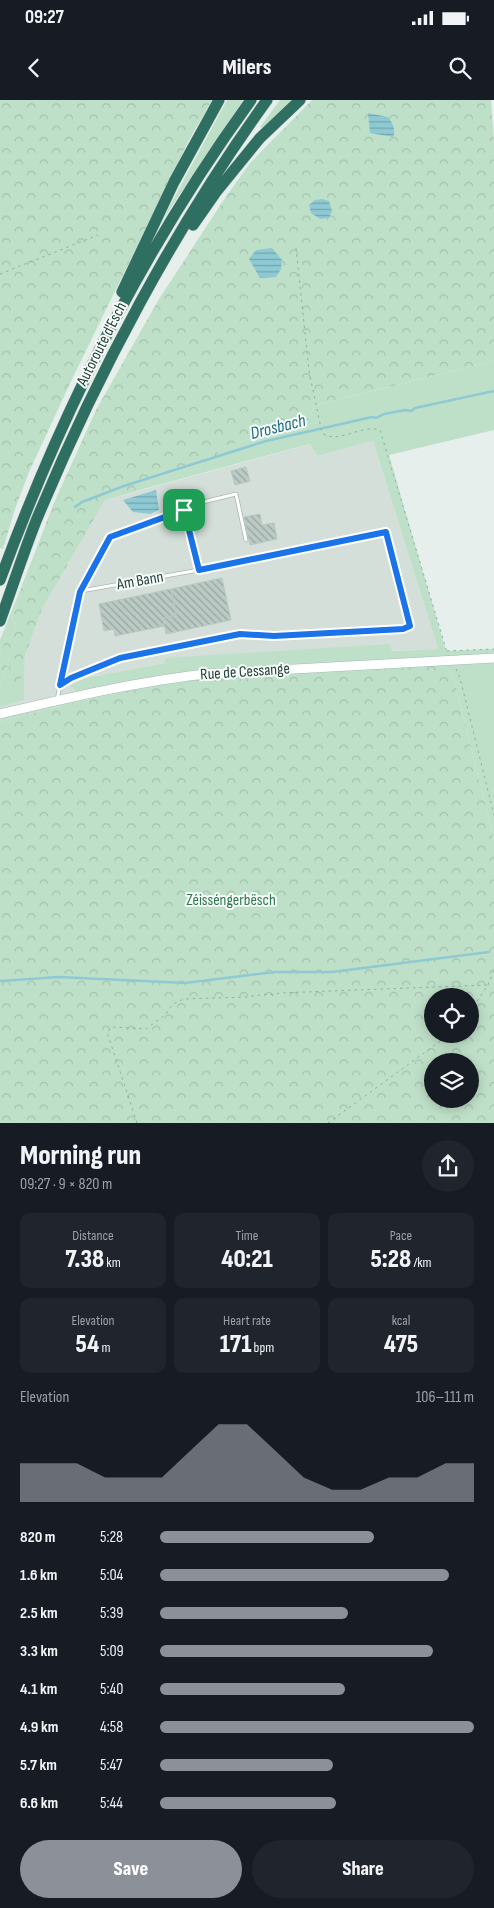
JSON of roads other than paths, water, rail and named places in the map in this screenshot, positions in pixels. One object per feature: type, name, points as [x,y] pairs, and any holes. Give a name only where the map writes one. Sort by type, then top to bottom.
[{"type":"highway","points":[[24,517],[35,473],[71,396],[141,255],[174,182],[219,100]]},
{"type":"highway","name":"Autoroute d'Esch","points":[[0,580],[24,517],[83,383],[140,275],[197,179],[251,100]]},
{"type":"highway","name":"Autoroute d'Esch","points":[[0,621],[36,521],[96,390],[153,281],[213,178],[267,100]]},
{"type":"highway","points":[[153,281],[216,192],[260,138],[300,100]]},
{"type":"main road","name":"Rue de Cessange","points":[[0,714],[164,678],[448,654],[494,658]]},
{"type":"lane","name":"Am Bann","points":[[57,700],[80,592],[110,537],[203,502],[236,494],[246,540]]},
{"type":"lane","points":[[184,510],[199,570]]},
{"type":"lane","name":"Am Bann","points":[[60,685],[71,678],[120,658],[240,634],[274,636],[403,629],[410,626],[386,532],[80,592]]},
{"type":"water","points":[[368,113],[388,117],[394,127],[393,137],[370,133]]},
{"type":"water","points":[[315,200],[329,201],[332,211],[329,218],[320,219],[311,213],[309,205]]},
{"type":"water","points":[[272,248],[282,260],[281,269],[276,277],[260,278],[249,259],[256,250]]},
{"type":"water","points":[[156,490],[159,510],[150,514],[133,512],[123,500]]},
{"type":"waterway","name":"Drosbach","points":[[75,507],[82,502],[124,486],[266,441],[372,417],[376,418],[384,414],[405,410],[411,411],[415,408],[494,391]]},
{"type":"waterway","points":[[0,981],[59,977],[185,983],[275,972],[332,972],[489,952]]},
{"type":"park label","name":"Zéisséngerbësch","points":[[231,900]]}]
